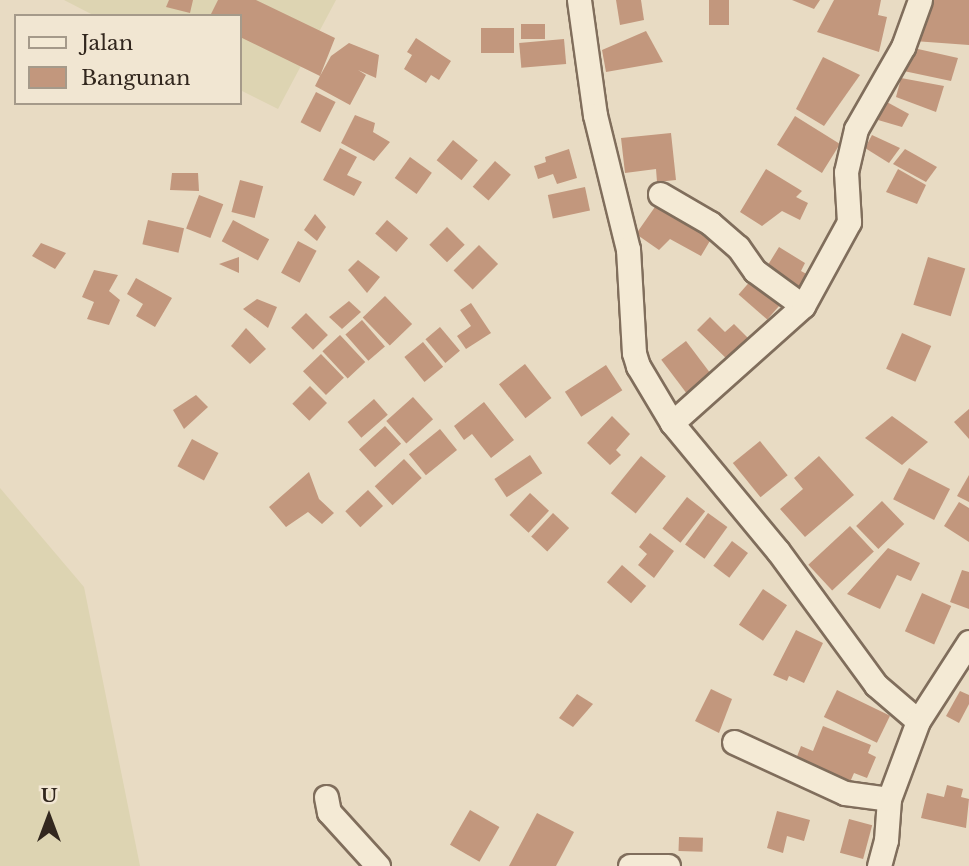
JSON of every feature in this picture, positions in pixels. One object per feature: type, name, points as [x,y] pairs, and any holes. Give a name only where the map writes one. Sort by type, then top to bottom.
[{"type":"street","points":[[579,0],[595,115],[628,249],[634,353],[672,423],[778,551],[876,685],[918,720]]},
{"type":"street","points":[[672,423],[803,306],[849,222],[846,172],[856,129],[903,47],[920,0]]},
{"type":"street","points":[[660,194],[710,223],[738,247],[755,271],[803,306]]},
{"type":"street","points":[[879,866],[886,840],[889,799],[918,720],[969,642]]},
{"type":"street","points":[[734,742],[845,793],[889,799]]},
{"type":"street","points":[[326,797],[329,812],[378,866]]},
{"type":"street","points":[[630,866],[668,866]]},
{"type":"shaded area","points":[[64,0],[336,0],[278,109],[242,91],[242,14],[91,14]]},
{"type":"shaded area","points":[[0,488],[84,587],[140,866],[0,866]]},
{"type":"building","points":[[169,0],[193,0],[190,13],[166,7]]},
{"type":"building","points":[[218,0],[256,0],[335,38],[320,76],[242,38],[242,14],[211,14]]},
{"type":"building","points":[[616,0],[641,0],[644,20],[620,25]]},
{"type":"building","points":[[709,0],[729,0],[729,25],[709,25]]},
{"type":"building","points":[[792,0],[820,0],[814,9]]},
{"type":"building","points":[[834,0],[881,0],[878,15],[887,17],[879,52],[817,32]]},
{"type":"building","points":[[928,0],[969,0],[969,45],[914,41]]},
{"type":"building","points":[[521,24],[545,24],[545,39],[521,39]]},
{"type":"building","points":[[481,28],[514,28],[514,53],[481,53]]},
{"type":"building","points":[[646,31],[663,62],[606,72],[602,50]]},
{"type":"building","points":[[416,38],[451,61],[439,80],[431,75],[426,83],[404,69],[412,55],[407,52]]},
{"type":"building","points":[[564,39],[566,64],[521,68],[519,43]]},
{"type":"building","points":[[349,43],[379,55],[376,78],[358,70],[366,75],[350,105],[315,86],[331,56]]},
{"type":"building","points":[[909,47],[958,58],[951,81],[899,70]]},
{"type":"building","points":[[823,57],[860,75],[824,126],[796,109]]},
{"type":"building","points":[[901,78],[944,86],[936,112],[896,97]]},
{"type":"building","points":[[316,92],[336,102],[320,132],[301,122]]},
{"type":"building","points":[[885,101],[909,114],[902,127],[878,120]]},
{"type":"building","points":[[355,115],[375,123],[373,132],[390,142],[374,161],[341,143]]},
{"type":"building","points":[[795,116],[840,144],[822,173],[777,145]]},
{"type":"building","points":[[671,133],[676,180],[657,182],[656,169],[625,173],[621,138]]},
{"type":"building","points":[[872,135],[900,148],[889,163],[865,148]]},
{"type":"building","points":[[453,140],[478,160],[462,180],[437,160]]},
{"type":"building","points":[[340,148],[357,157],[347,175],[362,182],[354,196],[323,180]]},
{"type":"building","points":[[569,149],[577,178],[557,184],[553,174],[538,179],[534,166],[546,162],[545,157]]},
{"type":"building","points":[[905,149],[937,167],[926,182],[893,164]]},
{"type":"building","points":[[410,157],[432,173],[417,194],[395,178]]},
{"type":"building","points":[[495,161],[511,175],[489,200],[473,187]]},
{"type":"building","points":[[766,169],[802,191],[796,197],[808,203],[800,220],[782,211],[762,226],[740,212]]},
{"type":"building","points":[[898,169],[926,185],[917,204],[886,192]]},
{"type":"building","points":[[172,173],[198,173],[199,191],[170,190]]},
{"type":"building","points":[[240,180],[263,186],[255,218],[231,212]]},
{"type":"building","points":[[585,187],[590,210],[553,218],[548,195]]},
{"type":"building","points":[[199,195],[223,204],[210,238],[186,229]]},
{"type":"building","points":[[657,204],[681,220],[683,216],[714,234],[701,256],[670,239],[659,250],[636,234]]},
{"type":"building","points":[[315,214],[326,227],[317,241],[304,230]]},
{"type":"building","points":[[148,220],[184,228],[178,253],[142,244]]},
{"type":"building","points":[[233,220],[269,239],[258,260],[222,241]]},
{"type":"building","points":[[387,220],[408,238],[396,252],[375,234]]},
{"type":"building","points":[[447,227],[465,245],[447,262],[429,245]]},
{"type":"building","points":[[298,241],[317,251],[300,283],[281,273]]},
{"type":"building","points":[[41,243],[66,253],[55,269],[32,256]]},
{"type":"building","points":[[479,245],[498,264],[473,290],[454,270]]},
{"type":"building","points":[[779,247],[805,263],[801,271],[812,277],[801,295],[763,273]]},
{"type":"building","points":[[239,257],[239,273],[219,264]]},
{"type":"building","points":[[928,257],[965,268],[951,316],[913,305]]},
{"type":"building","points":[[358,260],[380,277],[367,293],[348,270]]},
{"type":"building","points":[[94,270],[118,275],[109,291],[120,300],[109,325],[87,319],[94,302],[82,297]]},
{"type":"building","points":[[136,278],[172,298],[155,327],[136,316],[143,304],[127,294]]},
{"type":"building","points":[[753,278],[782,303],[767,320],[739,295]]},
{"type":"building","points":[[385,296],[412,324],[390,346],[363,318]]},
{"type":"building","points":[[257,299],[277,307],[268,328],[243,309]]},
{"type":"building","points":[[349,301],[361,312],[342,329],[329,317]]},
{"type":"building","points":[[471,303],[491,333],[466,349],[457,336],[471,326],[460,310]]},
{"type":"building","points":[[306,313],[328,335],[313,350],[291,328]]},
{"type":"building","points":[[710,317],[725,332],[734,324],[752,342],[731,363],[697,330]]},
{"type":"building","points":[[362,320],[385,346],[368,361],[345,334]]},
{"type":"building","points":[[440,327],[460,351],[445,363],[425,339]]},
{"type":"building","points":[[246,328],[266,349],[250,364],[231,346]]},
{"type":"building","points":[[902,333],[931,346],[915,382],[886,369]]},
{"type":"building","points":[[340,335],[365,362],[348,378],[322,351]]},
{"type":"building","points":[[686,341],[715,379],[690,398],[661,360]]},
{"type":"building","points":[[423,342],[443,367],[424,382],[404,357]]},
{"type":"building","points":[[321,354],[344,378],[326,395],[303,371]]},
{"type":"building","points":[[525,364],[551,398],[525,418],[499,384]]},
{"type":"building","points":[[606,365],[622,390],[581,417],[565,392]]},
{"type":"building","points":[[310,386],[327,403],[309,421],[292,404]]},
{"type":"building","points":[[196,395],[208,407],[184,429],[173,410]]},
{"type":"building","points":[[413,397],[433,419],[406,443],[386,421]]},
{"type":"building","points":[[374,399],[388,415],[361,438],[348,422]]},
{"type":"building","points":[[484,402],[514,440],[491,458],[472,434],[464,440],[454,426]]},
{"type":"building","points":[[969,409],[969,439],[954,422]]},
{"type":"building","points":[[612,416],[630,434],[616,450],[621,455],[610,465],[587,443]]},
{"type":"building","points":[[892,416],[928,442],[902,465],[865,438]]},
{"type":"building","points":[[385,426],[401,444],[375,467],[359,449]]},
{"type":"building","points":[[440,429],[457,450],[426,475],[409,454]]},
{"type":"building","points":[[192,439],[218,453],[204,480],[177,466]]},
{"type":"building","points":[[760,441],[788,475],[760,497],[733,463]]},
{"type":"building","points":[[530,455],[542,473],[507,497],[494,479]]},
{"type":"building","points":[[641,456],[666,476],[636,513],[611,493]]},
{"type":"building","points":[[819,456],[854,495],[805,537],[780,509],[803,489],[794,478]]},
{"type":"building","points":[[404,459],[422,478],[392,505],[375,486]]},
{"type":"building","points":[[909,468],[950,489],[934,520],[893,499]]},
{"type":"building","points":[[309,472],[319,499],[334,513],[322,524],[308,512],[286,527],[269,507]]},
{"type":"building","points":[[969,475],[969,502],[957,496]]},
{"type":"building","points":[[368,490],[383,506],[360,527],[345,511]]},
{"type":"building","points":[[530,493],[549,511],[529,533],[510,515]]},
{"type":"building","points":[[687,497],[705,511],[680,543],[662,529]]},
{"type":"building","points":[[882,501],[904,524],[878,549],[856,526]]},
{"type":"building","points":[[959,502],[969,508],[969,542],[944,526]]},
{"type":"building","points":[[553,513],[569,528],[547,551],[531,536]]},
{"type":"building","points":[[708,513],[727,527],[704,559],[685,545]]},
{"type":"building","points":[[850,526],[874,552],[832,590],[808,565]]},
{"type":"building","points":[[650,533],[674,551],[654,578],[638,565],[647,554],[639,547]]},
{"type":"building","points":[[732,541],[748,553],[729,578],[713,566]]},
{"type":"building","points":[[888,548],[920,563],[911,581],[897,575],[880,609],[847,594]]},
{"type":"building","points":[[622,565],[646,586],[631,603],[607,582]]},
{"type":"building","points":[[962,570],[969,572],[969,609],[950,602]]},
{"type":"building","points":[[763,589],[787,605],[763,641],[739,625]]},
{"type":"building","points":[[922,593],[951,606],[934,644],[905,631]]},
{"type":"building","points":[[796,630],[823,643],[804,683],[789,676],[787,681],[773,675]]},
{"type":"building","points":[[711,689],[732,699],[719,733],[695,721]]},
{"type":"building","points":[[837,690],[890,716],[877,743],[824,717]]},
{"type":"building","points":[[960,691],[969,695],[969,704],[959,723],[946,716]]},
{"type":"building","points":[[577,694],[593,704],[573,727],[559,718]]},
{"type":"building","points":[[823,726],[871,745],[868,753],[876,757],[867,778],[854,773],[847,789],[793,767],[801,746],[813,751]]},
{"type":"building","points":[[947,785],[963,789],[961,797],[969,799],[966,828],[921,818],[927,793],[944,797]]},
{"type":"building","points":[[470,810],[499,827],[479,862],[450,845]]},
{"type":"building","points":[[777,811],[810,820],[804,841],[787,836],[783,853],[767,848]]},
{"type":"building","points":[[537,813],[574,832],[556,866],[509,866]]},
{"type":"building","points":[[849,819],[872,825],[863,859],[840,853]]},
{"type":"building","points":[[679,837],[703,838],[702,852],[679,851]]}]
